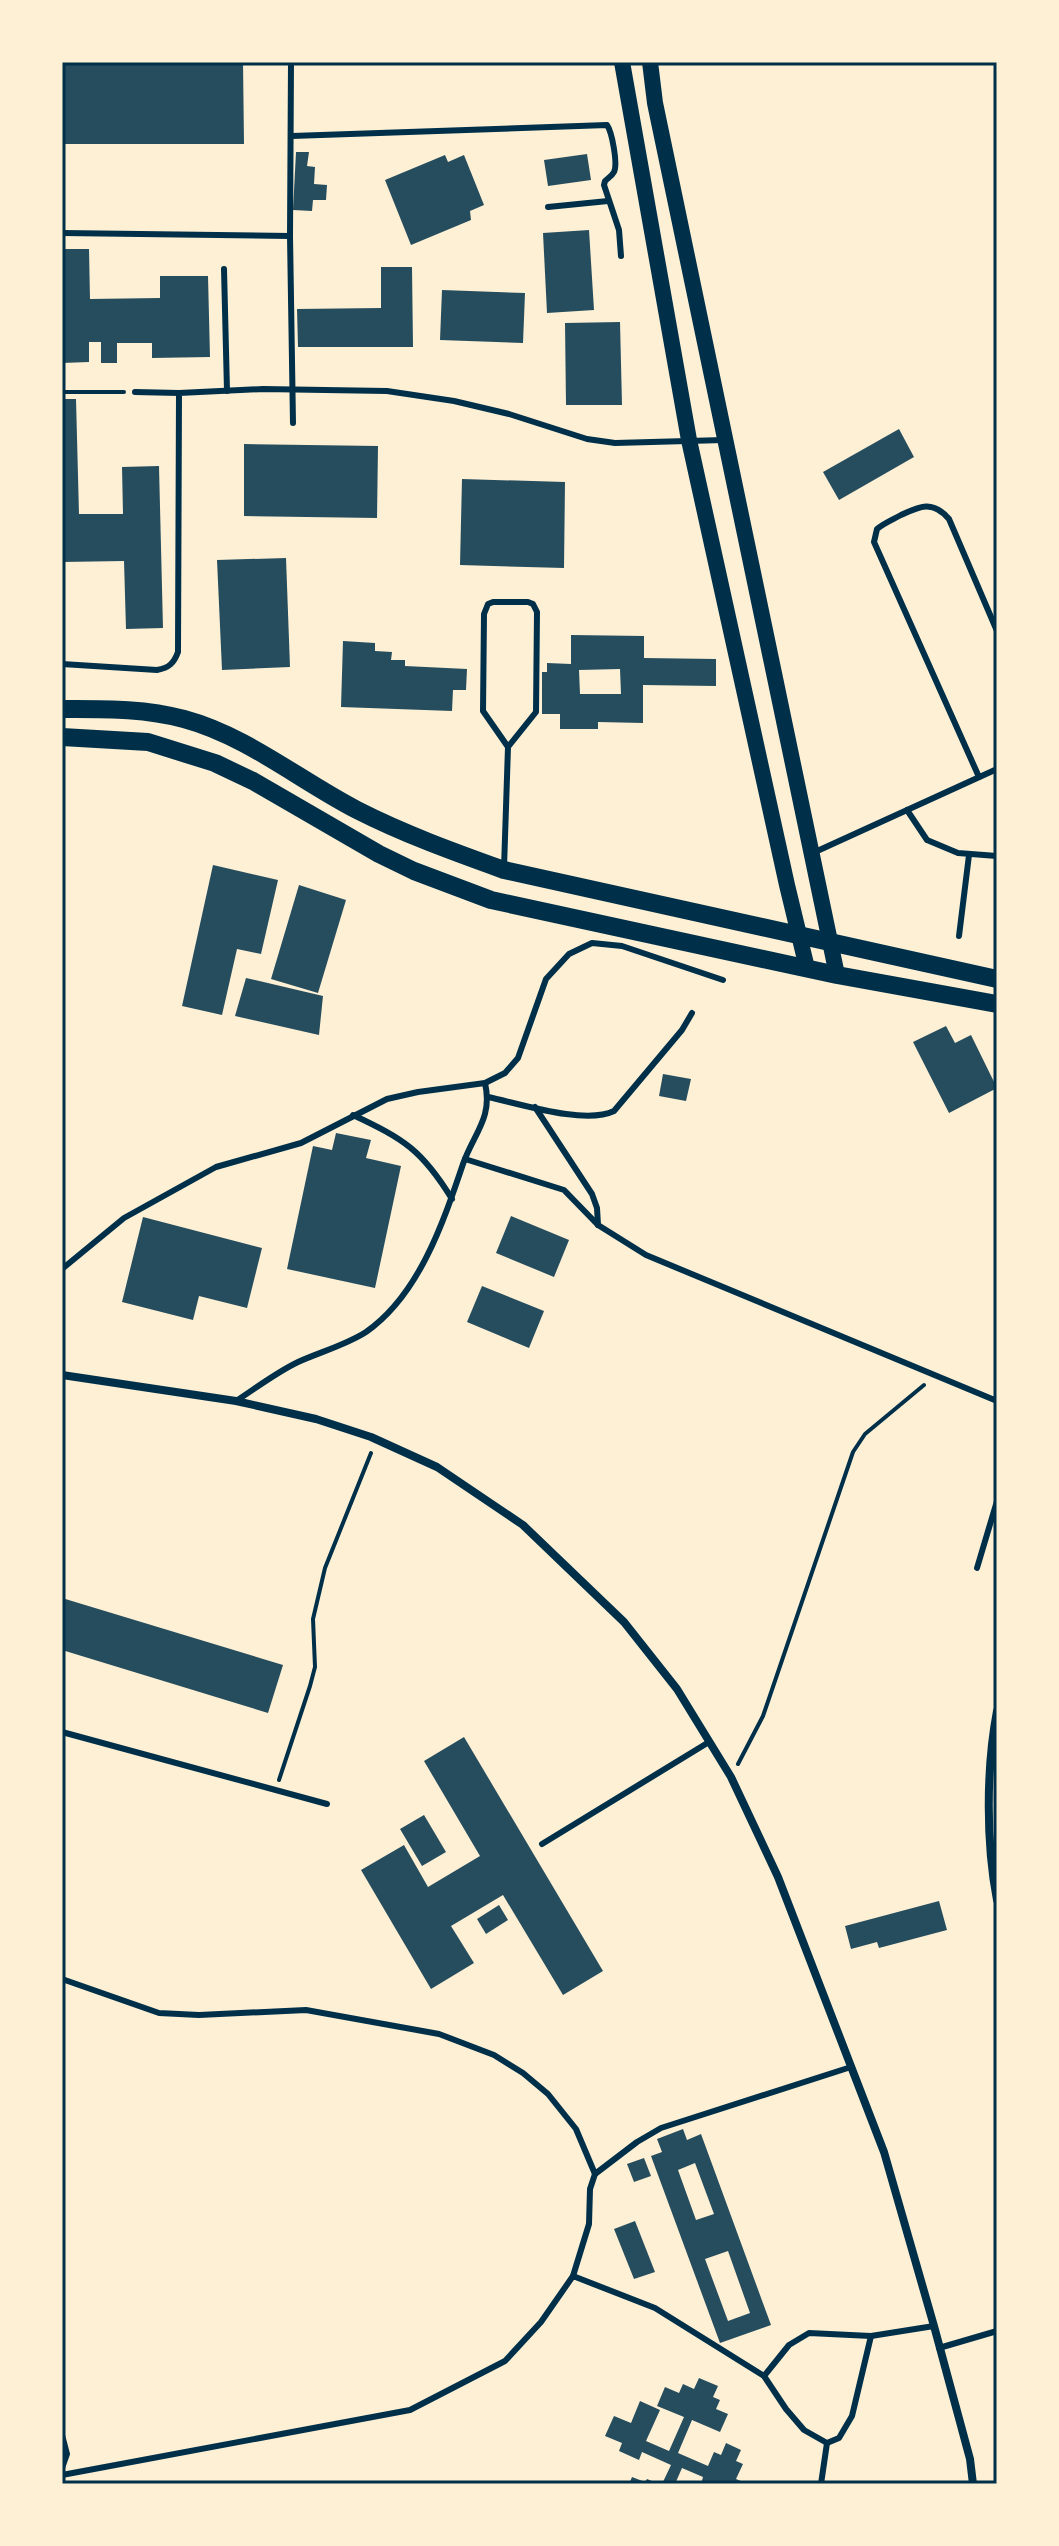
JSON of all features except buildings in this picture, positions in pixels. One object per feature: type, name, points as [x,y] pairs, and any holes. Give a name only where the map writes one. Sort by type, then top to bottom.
[{"type":"main road","points":[[622,62],[689,440],[807,968]]},
{"type":"main road","points":[[650,62],[655,103],[724,440],[837,975]]},
{"type":"main road","points":[[62,709],[147,711],[210,728],[356,809],[426,841],[504,870],[997,979]]},
{"type":"main road","points":[[62,737],[148,742],[215,763],[253,781],[379,854],[414,871],[491,900],[837,975],[997,1004]]},
{"type":"street","points":[[62,1375],[236,1401],[316,1419],[376,1440],[437,1467],[523,1525],[624,1622],[677,1689],[731,1777],[778,1877],[884,2152],[970,2459],[973,2484]]},
{"type":"street","points":[[997,1711],[989,1791],[997,1900]]},
{"type":"lane","points":[[291,62],[293,423]]},
{"type":"lane","points":[[292,136],[607,125],[611,132],[615,168],[605,181],[608,201],[619,230],[621,256]]},
{"type":"lane","points":[[548,207],[608,201]]},
{"type":"lane","points":[[62,233],[290,236]]},
{"type":"lane","points":[[224,269],[227,391]]},
{"type":"lane","points":[[135,392],[387,391],[509,414],[587,439],[615,443],[724,440]]},
{"type":"lane","points":[[62,664],[157,670],[166,669],[175,659],[178,636],[179,393]]},
{"type":"lane","points":[[979,777],[874,542],[877,529],[921,506],[934,506],[942,512],[949,519],[997,631]]},
{"type":"lane","points":[[504,870],[508,747],[483,711],[484,614],[488,604],[493,602],[528,602],[537,612],[536,712],[508,747]]},
{"type":"lane","points":[[813,853],[997,769]]},
{"type":"lane","points":[[907,810],[927,840],[958,853],[997,856]]},
{"type":"lane","points":[[959,936],[969,855]]},
{"type":"lane","points":[[62,1269],[124,1218],[216,1167],[301,1143],[387,1099],[485,1083],[505,1073],[518,1058],[546,979],[569,954],[592,943],[622,946],[723,980]]},
{"type":"lane","points":[[488,1097],[587,1117],[599,1117],[614,1111],[682,1030],[692,1013]]},
{"type":"lane","points":[[236,1401],[295,1364],[363,1334],[385,1316],[421,1265],[452,1199],[465,1159],[485,1117],[488,1097],[485,1083]]},
{"type":"lane","points":[[535,1107],[592,1194],[598,1225]]},
{"type":"lane","points":[[353,1115],[395,1135],[415,1149],[433,1168],[452,1199]]},
{"type":"lane","points":[[465,1159],[564,1190],[598,1225],[646,1255],[997,1401]]},
{"type":"lane","points":[[977,1568],[997,1501]]},
{"type":"lane","points":[[62,1732],[327,1804]]},
{"type":"lane","points":[[542,1844],[709,1742]]},
{"type":"lane","points":[[62,1979],[159,2013],[199,2015],[306,2010],[439,2034],[494,2055],[548,2094],[576,2129],[595,2174]]},
{"type":"lane","points":[[62,2475],[410,2410],[505,2361],[541,2322],[573,2276],[589,2224],[590,2189],[595,2174],[661,2128],[851,2067]]},
{"type":"lane","points":[[573,2276],[655,2308],[764,2376],[804,2430],[827,2443]]},
{"type":"lane","points":[[764,2376],[789,2345],[809,2333],[871,2336],[934,2326]]},
{"type":"lane","points":[[939,2348],[997,2331]]},
{"type":"lane","points":[[827,2443],[839,2438],[852,2416],[871,2336]]},
{"type":"lane","points":[[62,2435],[67,2454],[62,2468]]},
{"type":"lane","points":[[821,2484],[827,2443]]},
{"type":"path","points":[[62,392],[125,392]]},
{"type":"path","points":[[731,1777],[763,1716],[853,1452],[865,1434],[935,1375]]},
{"type":"path","points":[[276,1790],[313,1677],[313,1619],[325,1568],[376,1440]]}]
